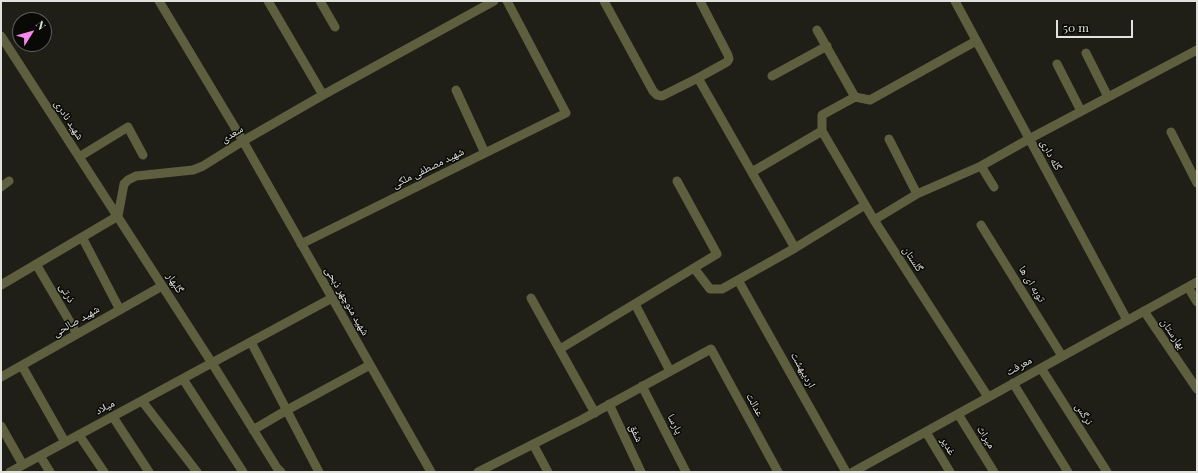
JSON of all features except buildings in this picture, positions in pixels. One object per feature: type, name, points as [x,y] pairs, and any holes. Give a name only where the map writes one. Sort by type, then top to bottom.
[{"type":"street","name":"شهید منوچهر ذبحی","points":[[159,1],[243,141],[431,472]]},
{"type":"street","points":[[268,1],[323,95]]},
{"type":"street","points":[[320,1],[335,26]]},
{"type":"street","name":"سعدی","points":[[118,216],[124,184],[128,180],[136,176],[193,170],[203,166],[323,95],[494,1]]},
{"type":"street","name":"شهید مصطفی ملکی","points":[[301,244],[566,113],[507,1]]},
{"type":"street","points":[[604,1],[657,95],[662,96],[727,62],[729,59],[700,1]]},
{"type":"street","name":"گله داری","points":[[955,1],[1127,320]]},
{"type":"street","points":[[817,30],[855,97]]},
{"type":"street","name":"شهید نادری","points":[[1,36],[118,216]]},
{"type":"street","points":[[752,172],[822,131],[822,115],[855,97],[870,100],[976,41]]},
{"type":"street","points":[[772,76],[826,46]]},
{"type":"street","points":[[874,220],[917,194],[981,166],[1029,138],[1197,50]]},
{"type":"street","points":[[1086,53],[1108,97]]},
{"type":"street","points":[[1057,64],[1081,111]]},
{"type":"street","points":[[698,78],[795,248]]},
{"type":"street","points":[[456,90],[485,153]]},
{"type":"street","points":[[79,157],[128,127],[143,155]]},
{"type":"street","name":"گلستان","points":[[822,131],[874,220],[988,397]]},
{"type":"street","points":[[1171,132],[1197,183]]},
{"type":"street","points":[[888,140],[917,194]]},
{"type":"street","points":[[981,166],[994,187]]},
{"type":"street","points":[[1,187],[10,181]]},
{"type":"street","points":[[560,349],[717,254],[677,182]]},
{"type":"street","points":[[694,268],[710,289],[722,289],[795,248],[865,205]]},
{"type":"street","points":[[2,283],[118,216]]},
{"type":"street","name":"گلبهار","points":[[118,216],[212,363]]},
{"type":"street","name":"توبه ای ها","points":[[981,225],[1062,356]]},
{"type":"street","points":[[82,237],[120,310]]},
{"type":"street","name":"ذرتی","points":[[36,264],[77,334]]},
{"type":"street","name":"اردیبهشت","points":[[738,280],[852,472]]},
{"type":"street","name":"معرفت","points":[[852,472],[1197,282]]},
{"type":"street","name":"شهید صالحی","points":[[1,377],[162,286]]},
{"type":"street","points":[[1188,287],[1197,302]]},
{"type":"street","name":"میلاد","points":[[10,472],[332,298]]},
{"type":"street","points":[[531,298],[595,412]]},
{"type":"street","points":[[478,472],[595,412],[670,371],[634,304]]},
{"type":"street","name":"بهارستان","points":[[1144,311],[1197,389]]},
{"type":"street","points":[[251,342],[319,472]]},
{"type":"street","name":"عدالت","points":[[670,371],[711,349],[778,472]]},
{"type":"street","points":[[212,363],[277,468],[281,472]]},
{"type":"street","points":[[253,430],[370,365]]},
{"type":"street","points":[[22,366],[65,442]]},
{"type":"street","name":"نرگس","points":[[1041,368],[1107,472]]},
{"type":"street","points":[[184,379],[243,472]]},
{"type":"street","points":[[1013,383],[1068,472]]},
{"type":"street","name":"پارسا","points":[[642,386],[686,472]]},
{"type":"street","points":[[142,401],[197,472]]},
{"type":"street","name":"شفق","points":[[609,404],[641,472]]},
{"type":"street","name":"میراث","points":[[958,414],[994,472]]},
{"type":"street","points":[[113,417],[149,472]]},
{"type":"street","points":[[1,426],[23,465]]},
{"type":"street","name":"غدیر","points":[[926,432],[950,472]]},
{"type":"street","points":[[80,435],[104,472]]},
{"type":"street","points":[[533,444],[548,472]]},
{"type":"street","points":[[40,456],[50,472]]}]
